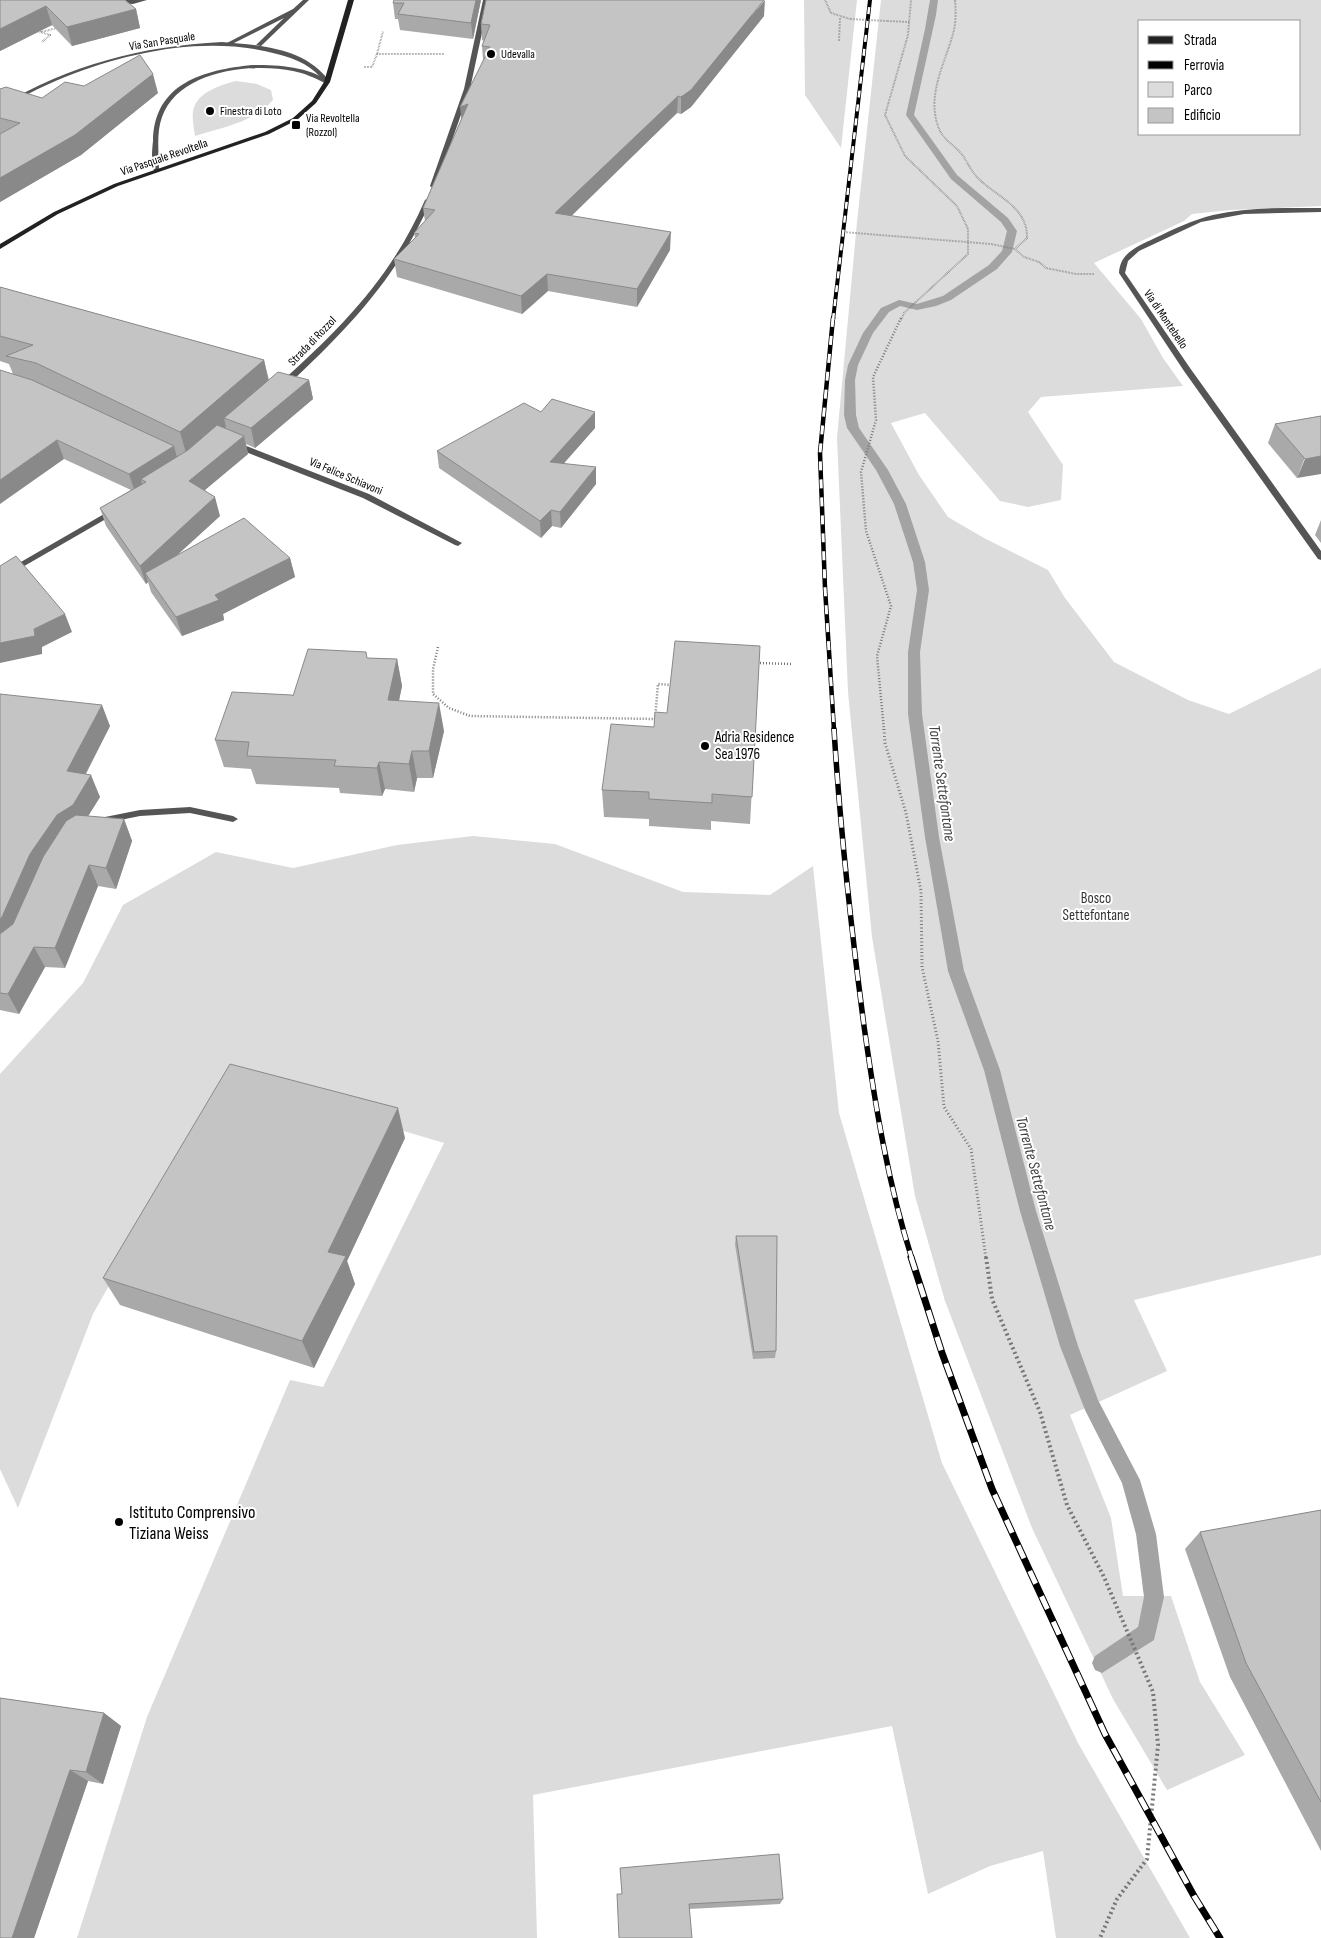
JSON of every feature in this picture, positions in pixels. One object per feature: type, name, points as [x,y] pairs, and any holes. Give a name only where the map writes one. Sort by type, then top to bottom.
[{"type":"main road","name":"Via Pasquale Revoltella","points":[[0,247],[56,213],[116,185],[266,133],[295,119],[314,102],[327,82],[351,0]]},
{"type":"street","points":[[103,0],[133,2],[144,0]]},
{"type":"street","points":[[259,46],[306,0]]},
{"type":"street","name":"Strada di Rozzol","points":[[275,392],[308,362],[388,276],[415,232],[467,89],[486,0]]},
{"type":"street","points":[[228,44],[296,10]]},
{"type":"street","name":"Via San Pasquale","points":[[0,108],[12,100],[66,75],[118,58],[173,47],[228,44],[259,46],[281,52],[308,63],[320,71],[327,82]]},
{"type":"street","points":[[156,170],[159,117],[167,102],[180,87],[198,77],[259,66],[288,68],[313,75],[327,82]]},
{"type":"street","name":"Via di Montebello","points":[[1321,210],[1233,214],[1200,220],[1144,246],[1125,258],[1122,265],[1122,273],[1181,361],[1321,557]]},
{"type":"street","name":"Via Felice Schiavoni","points":[[229,442],[366,496],[458,543]]},
{"type":"street","points":[[0,577],[120,508]]},
{"type":"street","points":[[94,825],[101,820],[140,813],[190,810],[234,819]]},
{"type":"path","points":[[825,0],[831,14],[840,18],[909,22]]},
{"type":"path","points":[[911,0],[908,35],[885,114],[905,156],[956,206],[968,229],[968,254],[904,313],[873,377],[876,420],[861,472],[866,531],[892,606],[877,656],[885,743],[906,813],[921,891],[922,967],[938,1041],[944,1107],[971,1149],[992,1299],[1040,1412],[1067,1505],[1104,1577],[1153,1692],[1158,1745],[1147,1859],[1117,1899],[1100,1938]]},
{"type":"path","points":[[955,0],[953,28],[947,56],[936,85],[934,109],[940,132],[961,153],[977,178],[1004,198],[1026,224],[1028,238],[1016,249]]},
{"type":"path","points":[[839,41],[840,18]]},
{"type":"path","points":[[41,32],[58,27]]},
{"type":"path","points":[[31,29],[50,35],[42,42]]},
{"type":"path","points":[[364,67],[372,67],[383,31]]},
{"type":"path","points":[[376,54],[474,52]]},
{"type":"path","points":[[842,232],[968,242],[1016,249],[1024,256],[1039,262],[1046,268],[1076,274],[1096,274]]},
{"type":"path","points":[[438,647],[433,669],[433,694],[449,708],[470,716],[654,719],[658,684],[673,685]]},
{"type":"path","points":[[755,662],[792,664]]},
{"type":"green space","points":[[804,0],[857,0],[841,148],[805,95]]},
{"type":"green space","name":"Bosco Settefontane","points":[[881,0],[1321,0],[1321,206],[1230,210],[1192,214],[1184,221],[1094,263],[1141,319],[1163,358],[1183,386],[1041,397],[1028,412],[1063,465],[1061,500],[1028,507],[1000,501],[925,413],[891,423],[919,475],[948,517],[984,538],[1048,570],[1065,598],[1114,662],[1188,700],[1229,714],[1321,668],[1321,1255],[1134,1300],[1167,1371],[1070,1415],[1111,1518],[1123,1596],[1171,1596],[1200,1682],[1245,1755],[1167,1790],[1113,1699],[1032,1528],[945,1301],[915,1196],[872,937],[848,692],[837,438],[857,222]]},
{"type":"green space","points":[[236,81],[257,84],[271,90],[273,100],[266,108],[247,119],[195,136],[193,112],[198,100],[209,91]]},
{"type":"green space","points":[[473,836],[555,844],[683,892],[770,895],[813,866],[839,1113],[942,1463],[1078,1743],[1190,1938],[1056,1938],[1043,1851],[990,1866],[928,1894],[892,1726],[533,1795],[537,1938],[77,1938],[147,1717],[290,1380],[323,1387],[444,1143],[226,1078],[93,1314],[18,1508],[0,1469],[0,1074],[83,983],[123,905],[216,852],[293,868],[397,845]]},
{"type":"building","points":[[0,0],[125,0],[136,9],[67,27],[46,6],[0,29]]},
{"type":"building","points":[[394,0],[476,0],[471,23],[398,14],[404,3],[393,3]]},
{"type":"building","points":[[486,0],[764,0],[691,90],[681,97],[678,96],[555,213],[671,232],[637,289],[547,274],[521,296],[394,259],[419,234],[414,233],[435,210],[423,208],[468,104],[460,107],[490,47],[482,46],[490,25],[481,24]]},
{"type":"building","points":[[140,55],[153,74],[75,135],[0,178],[0,134],[20,123],[0,118],[0,89],[6,87],[42,98],[65,82],[84,86]]},
{"type":"building","points":[[0,287],[264,360],[180,432],[36,363],[6,356],[33,345],[0,336]]},
{"type":"building","points":[[0,370],[32,380],[174,446],[129,474],[57,440],[0,480]]},
{"type":"building","points":[[278,372],[309,380],[251,428],[224,418]]},
{"type":"building","points":[[552,399],[595,412],[550,462],[596,467],[560,512],[551,510],[540,521],[437,451],[524,403],[541,412]]},
{"type":"building","points":[[1321,416],[1321,456],[1305,459],[1275,424]]},
{"type":"building","points":[[217,425],[244,436],[189,481],[215,497],[140,566],[100,508],[146,482],[141,479],[188,450]]},
{"type":"building","points":[[244,518],[290,558],[215,595],[219,600],[176,617],[145,573]]},
{"type":"building","points":[[16,556],[65,614],[34,629],[35,636],[0,643],[0,566]]},
{"type":"building","name":"Adria Residence Sea 1976","points":[[675,641],[760,646],[752,797],[712,794],[712,803],[649,799],[649,792],[602,790],[611,724],[654,727],[655,712],[667,713]]},
{"type":"building","points":[[308,649],[366,652],[367,658],[397,659],[388,700],[439,703],[429,751],[412,751],[409,764],[379,762],[377,768],[334,766],[336,760],[247,756],[249,742],[215,740],[232,692],[293,696]]},
{"type":"building","points":[[0,694],[102,705],[67,771],[91,775],[73,805],[57,815],[30,854],[0,919]]},
{"type":"building","points":[[76,815],[124,819],[106,868],[89,865],[55,948],[34,947],[8,994],[0,993],[0,934],[13,924],[43,857],[66,821]]},
{"type":"building","points":[[230,1064],[398,1108],[328,1252],[346,1256],[302,1341],[103,1278]]},
{"type":"building","points":[[736,1236],[777,1236],[776,1351],[754,1352]]},
{"type":"building","points":[[1321,1510],[1321,1802],[1246,1663],[1200,1532]]},
{"type":"building","points":[[0,1698],[104,1713],[86,1772],[70,1770],[12,1938],[0,1938]]},
{"type":"building","points":[[779,1854],[783,1899],[689,1904],[692,1938],[619,1938],[617,1894],[622,1894],[620,1868]]},
{"type":"waterway","name":"Torrente Settefontane","points":[[934,0],[930,29],[910,115],[954,177],[1005,220],[1012,231],[1007,252],[993,267],[947,298],[917,307],[899,303],[885,310],[868,333],[853,365],[850,380],[850,415],[853,428],[882,470],[900,504],[919,562],[923,590],[914,652],[915,714],[932,837],[956,971],[992,1070],[1028,1211],[1069,1346],[1091,1404],[1131,1480],[1146,1534],[1154,1597],[1147,1633],[1102,1663]]},
{"type":"railway","points":[[833,320],[870,0]]},
{"type":"railway","points":[[833,318],[820,453],[825,588],[834,730]]},
{"type":"railway","points":[[834,729],[846,878],[868,1055],[889,1173],[912,1259]]},
{"type":"railway","points":[[911,1257],[942,1353],[992,1489],[1105,1734],[1194,1896],[1220,1938]]},
{"type":"place","name":"Udevalla","points":[[491,54]]},
{"type":"place","name":"Finestra di Loto","points":[[210,111]]},
{"type":"place","name":"Via Revoltella (Rozzol)","points":[[296,125]]},
{"type":"place","name":"Adria Residence Sea 1976","points":[[705,746]]},
{"type":"place","name":"Istituto Comprensivo Tiziana Weiss","points":[[119,1522]]}]
